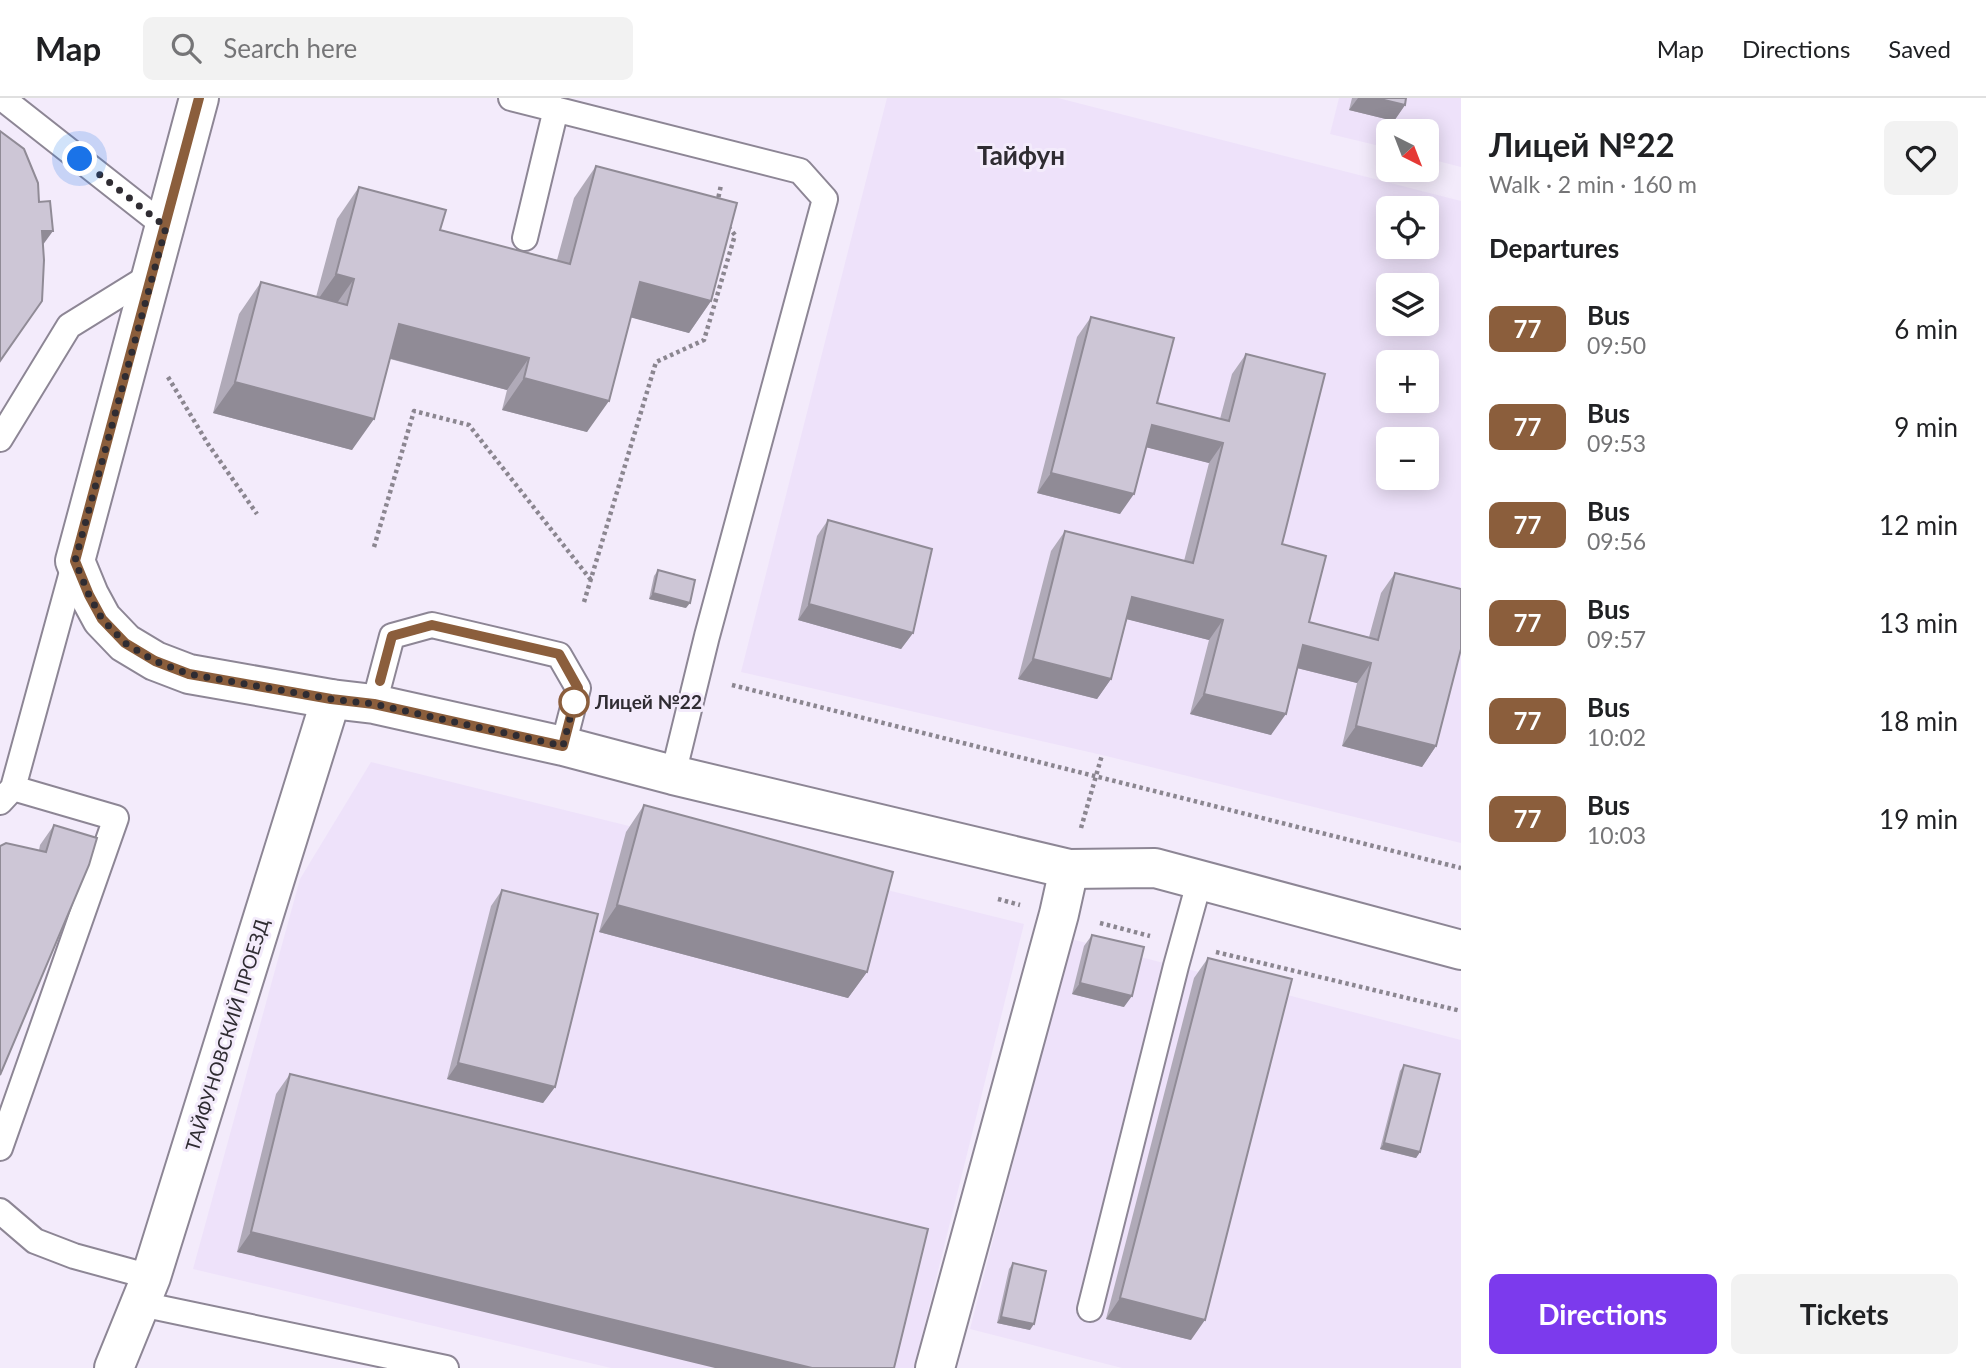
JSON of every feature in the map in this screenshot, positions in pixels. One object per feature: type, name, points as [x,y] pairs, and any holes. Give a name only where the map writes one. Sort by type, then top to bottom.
[{"type":"street","points":[[200,98],[75,561],[102,619],[125,643],[155,661],[189,674],[374,704],[563,746],[673,775],[1069,869],[1155,868],[1461,950]]},
{"type":"street","name":"ТАЙФУНОВСКИЙ ПРОЕЗД","points":[[114,1368],[146,1290],[331,699]]},
{"type":"street","points":[[936,1368],[1052,941],[1069,869]]},
{"type":"lane","points":[[2,98],[166,227]]},
{"type":"lane","points":[[511,98],[800,171],[825,199],[673,775]]},
{"type":"lane","points":[[524,238],[556,109]]},
{"type":"lane","points":[[0,439],[69,326],[153,274]]},
{"type":"lane","points":[[0,1148],[116,818],[6,795],[75,561]]},
{"type":"lane","points":[[374,704],[392,636],[432,625],[559,654],[578,688],[563,746]]},
{"type":"lane","points":[[1090,1309],[1200,879]]},
{"type":"lane","points":[[0,1211],[35,1241],[146,1290],[446,1368]]},
{"type":"path","points":[[715,213],[728,153]]},
{"type":"path","points":[[584,602],[656,362],[704,340],[735,235],[722,220]]},
{"type":"path","points":[[162,367],[208,444],[257,514]]},
{"type":"path","points":[[374,547],[414,411],[470,425],[591,580]]},
{"type":"path","points":[[697,677],[1461,868]]},
{"type":"path","points":[[1069,869],[1102,755]]},
{"type":"path","points":[[995,898],[1021,905]]},
{"type":"path","points":[[1100,923],[1161,939]]},
{"type":"path","points":[[1215,951],[1461,1011]]},
{"type":"shaded area","points":[[887,98],[1058,98],[1376,179],[1376,182],[1387,182],[1461,201],[1461,843],[1102,755],[741,672]]},
{"type":"shaded area","points":[[1339,98],[1461,98],[1461,167],[1439,161],[1439,119],[1376,119],[1376,145],[1330,134]]},
{"type":"shaded area","points":[[371,762],[1024,924],[914,1368],[611,1368],[193,1269],[300,879]]},
{"type":"shaded area","points":[[1071,939],[1461,1040],[1461,1368],[1122,1368],[970,1329]]},
{"type":"building","points":[[1376,98],[1406,98],[1405,105]]},
{"type":"building","points":[[0,131],[24,149],[38,183],[39,202],[50,201],[53,231],[42,231],[42,301],[0,361]]},
{"type":"building","points":[[596,166],[737,203],[711,301],[640,282],[609,401],[524,378],[529,358],[399,324],[374,419],[235,382],[261,282],[347,305],[354,279],[336,274],[359,187],[446,210],[440,230],[570,264]]},
{"type":"building","points":[[1091,317],[1174,338],[1157,403],[1229,421],[1246,354],[1325,374],[1282,544],[1326,556],[1309,622],[1378,640],[1395,573],[1461,589],[1461,649],[1436,746],[1356,726],[1371,663],[1303,645],[1286,714],[1204,694],[1223,620],[1132,597],[1111,679],[1033,659],[1065,531],[1193,563],[1223,443],[1152,425],[1134,494],[1051,473]]},
{"type":"building","points":[[828,520],[932,549],[913,633],[809,604]]},
{"type":"building","points":[[658,570],[695,580],[690,603],[653,593]]},
{"type":"building","points":[[644,805],[893,872],[867,972],[617,905]]},
{"type":"building","points":[[54,825],[97,838],[89,865],[0,1075],[0,846],[6,843],[46,852]]},
{"type":"building","points":[[502,890],[598,914],[555,1087],[458,1063]]},
{"type":"building","points":[[1092,935],[1144,947],[1132,996],[1080,983]]},
{"type":"building","points":[[1208,958],[1292,979],[1205,1320],[1120,1298]]},
{"type":"building","points":[[1404,1065],[1440,1074],[1420,1152],[1384,1143]]},
{"type":"building","points":[[290,1074],[928,1229],[894,1368],[812,1368],[251,1232]]},
{"type":"building","points":[[1013,1263],[1046,1271],[1034,1324],[1001,1317]]},
{"type":"bus line","name":"77","points":[[199,98],[75,561],[102,619],[125,643],[155,661],[189,674],[374,704],[563,746],[578,688],[559,654],[432,625],[392,636],[380,681]]},
{"type":"place","name":"Лицей №22","points":[[574,702]]},
{"type":"district","name":"Тайфун","points":[[1021,156]]},
{"type":"route","points":[[80,159],[166,227],[75,561],[102,619],[125,643],[155,661],[189,674],[374,704],[563,746],[574,702]]}]
